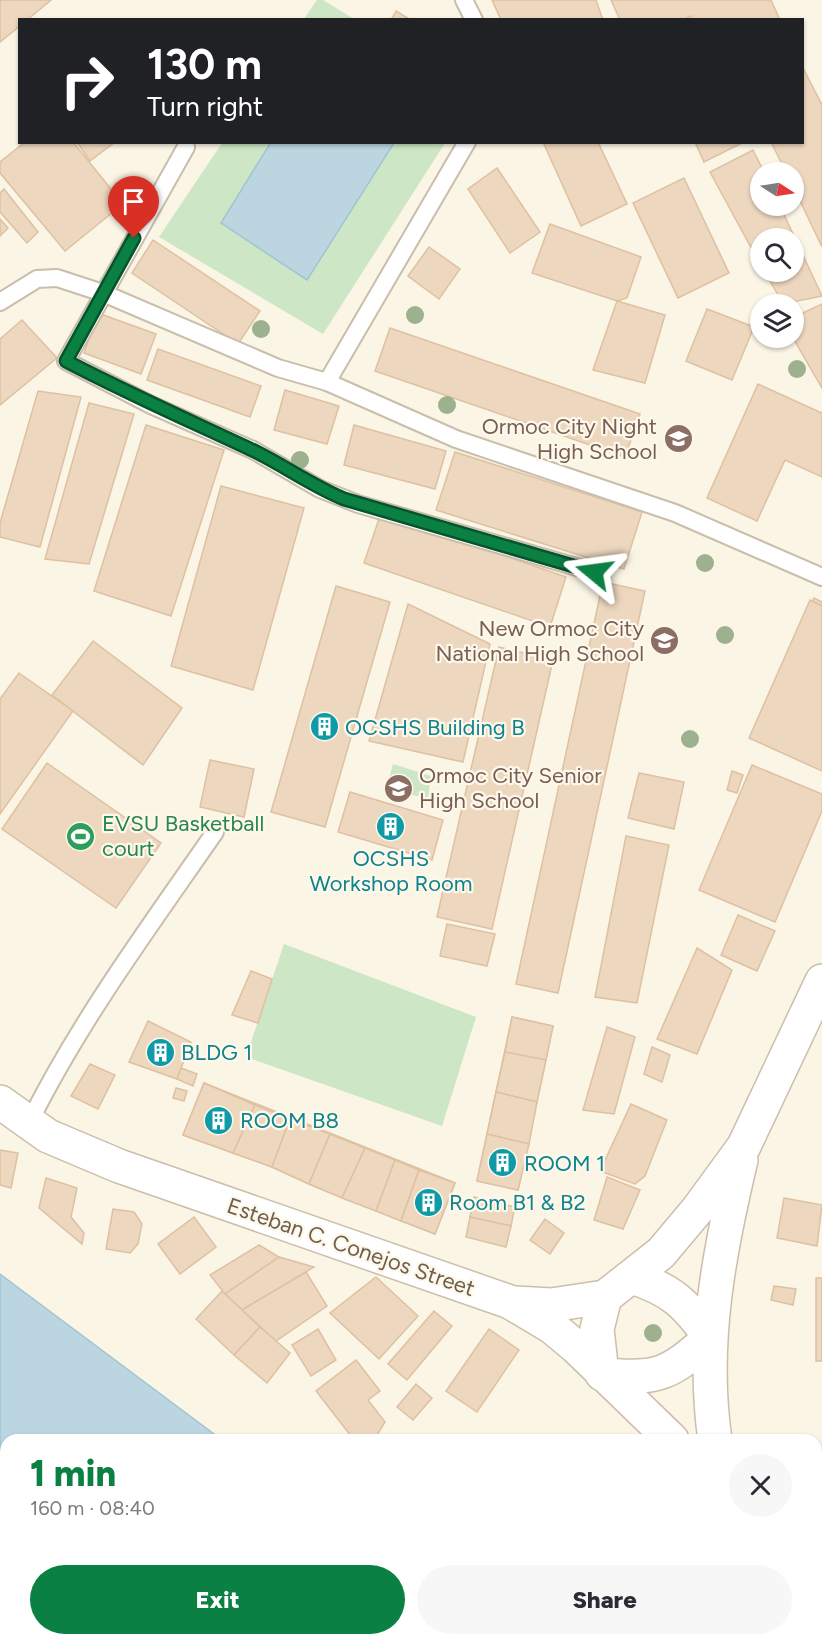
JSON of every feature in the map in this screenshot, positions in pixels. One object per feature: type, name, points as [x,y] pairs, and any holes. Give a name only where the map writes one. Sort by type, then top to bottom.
[{"type":"main road","points":[[710,1337],[689,1358],[667,1372],[652,1377],[602,1374],[596,1343],[597,1329],[618,1287],[660,1253],[683,1227],[744,1146],[822,981]]},
{"type":"main road","name":"Esteban C. Conejos Street","points":[[0,1102],[48,1136],[119,1166],[510,1302],[552,1327],[666,1434]]},
{"type":"main road","points":[[714,1434],[709,1379],[710,1337],[727,1218],[744,1146]]},
{"type":"main road","points":[[510,1302],[551,1305],[618,1287],[658,1285],[677,1297],[710,1337]]},
{"type":"lane","points":[[464,0],[473,18]]},
{"type":"lane","points":[[327,382],[465,144]]},
{"type":"lane","points":[[186,147],[66,361],[151,405],[253,450],[329,493],[358,504],[594,572]]},
{"type":"lane","points":[[0,302],[37,279],[57,278],[103,293],[278,368],[327,382],[456,439],[675,513],[822,577]]},
{"type":"lane","points":[[29,1123],[43,1094],[120,971],[214,832]]},
{"type":"green space","points":[[317,0],[323,0],[352,18],[305,18]]},
{"type":"green space","points":[[221,144],[444,144],[323,334],[159,237]]},
{"type":"green space","points":[[393,764],[431,776],[428,798],[386,790]]},
{"type":"green space","points":[[284,944],[476,1017],[442,1126],[246,1057]]},
{"type":"water","points":[[270,144],[393,144],[307,280],[221,223]]},
{"type":"water","points":[[0,1274],[214,1434],[0,1434]]},
{"type":"building","points":[[0,0],[51,0],[29,18],[18,18],[18,28],[0,42]]},
{"type":"building","points":[[492,0],[596,0],[602,18],[500,18]]},
{"type":"building","points":[[611,0],[771,0],[779,18],[692,18],[691,16],[687,18],[619,18]]},
{"type":"building","points":[[396,11],[408,18],[392,18]]},
{"type":"building","points":[[804,70],[822,105],[822,247],[804,209],[804,162],[781,162],[772,144],[804,144]]},
{"type":"building","points":[[22,144],[75,144],[123,204],[65,251],[0,173],[0,162]]},
{"type":"building","points":[[78,144],[112,144],[90,161]]},
{"type":"building","points":[[544,144],[599,144],[627,204],[581,226]]},
{"type":"building","points":[[696,144],[740,144],[704,162]]},
{"type":"building","points":[[753,150],[759,162],[750,162],[750,216],[785,216],[790,228],[750,228],[750,246],[710,172]]},
{"type":"building","points":[[497,168],[540,232],[510,253],[468,189]]},
{"type":"building","points":[[684,178],[729,273],[678,298],[633,203]]},
{"type":"building","points":[[4,189],[38,232],[27,243],[0,212],[0,193]]},
{"type":"building","points":[[0,219],[8,228],[0,236]]},
{"type":"building","points":[[550,224],[641,257],[627,298],[617,301],[532,273]]},
{"type":"building","points":[[153,240],[260,311],[238,344],[132,273]]},
{"type":"building","points":[[429,247],[460,269],[439,299],[408,276]]},
{"type":"building","points":[[804,257],[822,296],[804,300],[804,294],[777,294],[771,282],[804,282]]},
{"type":"building","points":[[617,301],[665,315],[645,383],[593,370]]},
{"type":"building","points":[[822,304],[822,388],[799,348],[804,348],[804,312]]},
{"type":"building","points":[[707,309],[750,325],[750,337],[732,380],[686,361]]},
{"type":"building","points":[[98,313],[156,334],[141,374],[84,353]]},
{"type":"building","points":[[22,320],[57,358],[0,405],[0,339]]},
{"type":"building","points":[[390,328],[640,414],[625,457],[375,371]]},
{"type":"building","points":[[158,349],[261,386],[250,417],[147,380]]},
{"type":"building","points":[[758,384],[822,413],[822,477],[785,460],[757,521],[707,498]]},
{"type":"building","points":[[285,390],[339,406],[327,444],[274,430]]},
{"type":"building","points":[[38,391],[81,397],[40,547],[0,537],[0,523]]},
{"type":"building","points":[[89,403],[134,414],[89,564],[45,559]]},
{"type":"building","points":[[146,425],[224,450],[171,616],[94,591]]},
{"type":"building","points":[[354,425],[446,451],[435,489],[344,465]]},
{"type":"building","points":[[455,452],[642,512],[624,569],[436,510]]},
{"type":"building","points":[[221,486],[304,508],[253,690],[171,666]]},
{"type":"building","points":[[381,513],[566,577],[550,627],[364,563]]},
{"type":"building","points":[[603,582],[645,591],[558,993],[516,984]]},
{"type":"building","name":"OCSHS Building B","points":[[336,586],[390,602],[325,827],[271,812]]},
{"type":"building","points":[[814,598],[822,602],[822,628],[803,622]]},
{"type":"building","points":[[810,600],[822,606],[822,771],[749,738]]},
{"type":"building","points":[[408,604],[490,644],[463,762],[369,741]]},
{"type":"building","points":[[93,641],[182,708],[143,765],[52,695]]},
{"type":"building","points":[[499,647],[553,660],[492,929],[437,917]]},
{"type":"building","points":[[19,673],[73,711],[0,814],[0,699]]},
{"type":"building","points":[[210,760],[254,769],[244,817],[200,807]]},
{"type":"building","name":"EVSU Basketball court","points":[[47,763],[161,843],[116,908],[2,829]]},
{"type":"building","points":[[752,765],[822,794],[822,811],[775,922],[699,890]]},
{"type":"building","points":[[732,771],[743,775],[737,793],[727,790]]},
{"type":"building","points":[[639,773],[684,782],[674,829],[628,818]]},
{"type":"building","name":"OCSHS Workshop Room","points":[[350,792],[443,820],[432,860],[338,832]]},
{"type":"building","points":[[626,836],[669,845],[637,1003],[595,997]]},
{"type":"building","points":[[738,915],[775,931],[757,971],[721,955]]},
{"type":"building","points":[[447,924],[495,934],[487,966],[440,956]]},
{"type":"building","points":[[697,948],[732,970],[697,1054],[657,1039]]},
{"type":"building","points":[[251,971],[272,979],[258,1023],[232,1015]]},
{"type":"building","points":[[512,1017],[553,1026],[518,1190],[477,1181]]},
{"type":"building","points":[[512,1017],[553,1026],[546,1060],[505,1052]]},
{"type":"building","name":"BLDG 1","points":[[148,1021],[191,1042],[177,1079],[129,1062]]},
{"type":"building","points":[[607,1027],[635,1037],[614,1114],[583,1110]]},
{"type":"building","points":[[652,1047],[670,1055],[662,1082],[644,1074]]},
{"type":"building","points":[[505,1052],[546,1060],[537,1102],[496,1092]]},
{"type":"building","points":[[90,1064],[115,1075],[98,1109],[71,1096]]},
{"type":"building","points":[[181,1068],[197,1074],[193,1086],[177,1079]]},
{"type":"building","points":[[204,1083],[455,1183],[435,1234],[272,1167],[183,1135]]},
{"type":"building","name":"ROOM B8","points":[[204,1083],[255,1105],[233,1153],[183,1135]]},
{"type":"building","points":[[176,1088],[187,1091],[184,1101],[173,1098]]},
{"type":"building","points":[[496,1092],[537,1102],[529,1144],[487,1134]]},
{"type":"building","points":[[631,1104],[667,1120],[645,1176],[635,1184],[600,1171]]},
{"type":"building","points":[[255,1105],[290,1119],[272,1167],[233,1153]]},
{"type":"building","points":[[290,1119],[330,1134],[309,1184],[272,1167]]},
{"type":"building","points":[[330,1134],[365,1148],[342,1198],[309,1184]]},
{"type":"building","name":"ROOM 1","points":[[487,1134],[529,1144],[518,1190],[477,1181]]},
{"type":"building","points":[[365,1148],[395,1160],[376,1211],[342,1198]]},
{"type":"building","points":[[0,1150],[18,1153],[11,1188],[0,1185]]},
{"type":"building","points":[[395,1160],[419,1170],[401,1221],[376,1211]]},
{"type":"building","name":"Room B1 & B2","points":[[419,1170],[455,1183],[435,1234],[401,1221]]},
{"type":"building","points":[[607,1177],[640,1190],[623,1229],[594,1220]]},
{"type":"building","points":[[46,1178],[77,1188],[71,1217],[84,1233],[82,1244],[39,1208]]},
{"type":"building","points":[[474,1197],[515,1207],[511,1226],[470,1217]]},
{"type":"building","points":[[784,1198],[822,1205],[817,1246],[777,1238]]},
{"type":"building","points":[[113,1209],[134,1212],[142,1224],[138,1244],[130,1253],[106,1249]]},
{"type":"building","points":[[194,1217],[216,1247],[180,1274],[158,1244]]},
{"type":"building","points":[[470,1217],[511,1226],[506,1247],[466,1237]]},
{"type":"building","points":[[545,1219],[564,1233],[550,1254],[530,1240]]},
{"type":"building","points":[[259,1245],[279,1257],[225,1294],[210,1275]]},
{"type":"building","points":[[279,1257],[314,1267],[242,1310],[225,1294]]},
{"type":"building","points":[[306,1272],[327,1306],[276,1341],[242,1310]]},
{"type":"building","points":[[376,1277],[418,1316],[379,1359],[330,1313]]},
{"type":"building","points":[[816,1278],[822,1278],[822,1361],[816,1361]]},
{"type":"building","points":[[774,1286],[796,1289],[793,1305],[771,1300]]},
{"type":"building","points":[[222,1291],[260,1327],[234,1355],[196,1319]]},
{"type":"building","points":[[434,1311],[452,1326],[407,1380],[388,1364]]},
{"type":"building","points":[[260,1327],[290,1353],[267,1383],[234,1355]]},
{"type":"building","points":[[318,1329],[336,1360],[311,1376],[292,1345]]},
{"type":"building","points":[[489,1329],[519,1350],[477,1412],[446,1391]]},
{"type":"building","points":[[356,1360],[380,1391],[368,1400],[385,1422],[378,1434],[349,1434],[316,1391]]},
{"type":"building","points":[[416,1384],[432,1398],[413,1420],[397,1407]]},
{"type":"place","name":"Ormoc City Night High School","points":[[678,439]]},
{"type":"place","name":"New Ormoc City National High School","points":[[665,641]]},
{"type":"place","name":"OCSHS Building B","points":[[324,727]]},
{"type":"place","name":"Ormoc City Senior High School","points":[[398,788]]},
{"type":"place","name":"OCSHS Workshop Room","points":[[391,826]]},
{"type":"place","name":"EVSU Basketball court","points":[[81,836]]},
{"type":"place","name":"BLDG 1","points":[[160,1052]]},
{"type":"place","name":"ROOM B8","points":[[219,1120]]},
{"type":"place","name":"ROOM 1","points":[[503,1163]]},
{"type":"place","name":"Room B1 & B2","points":[[428,1202]]},
{"type":"route","points":[[134,238],[66,361],[151,405],[253,450],[320,489],[344,499],[594,572]]}]
